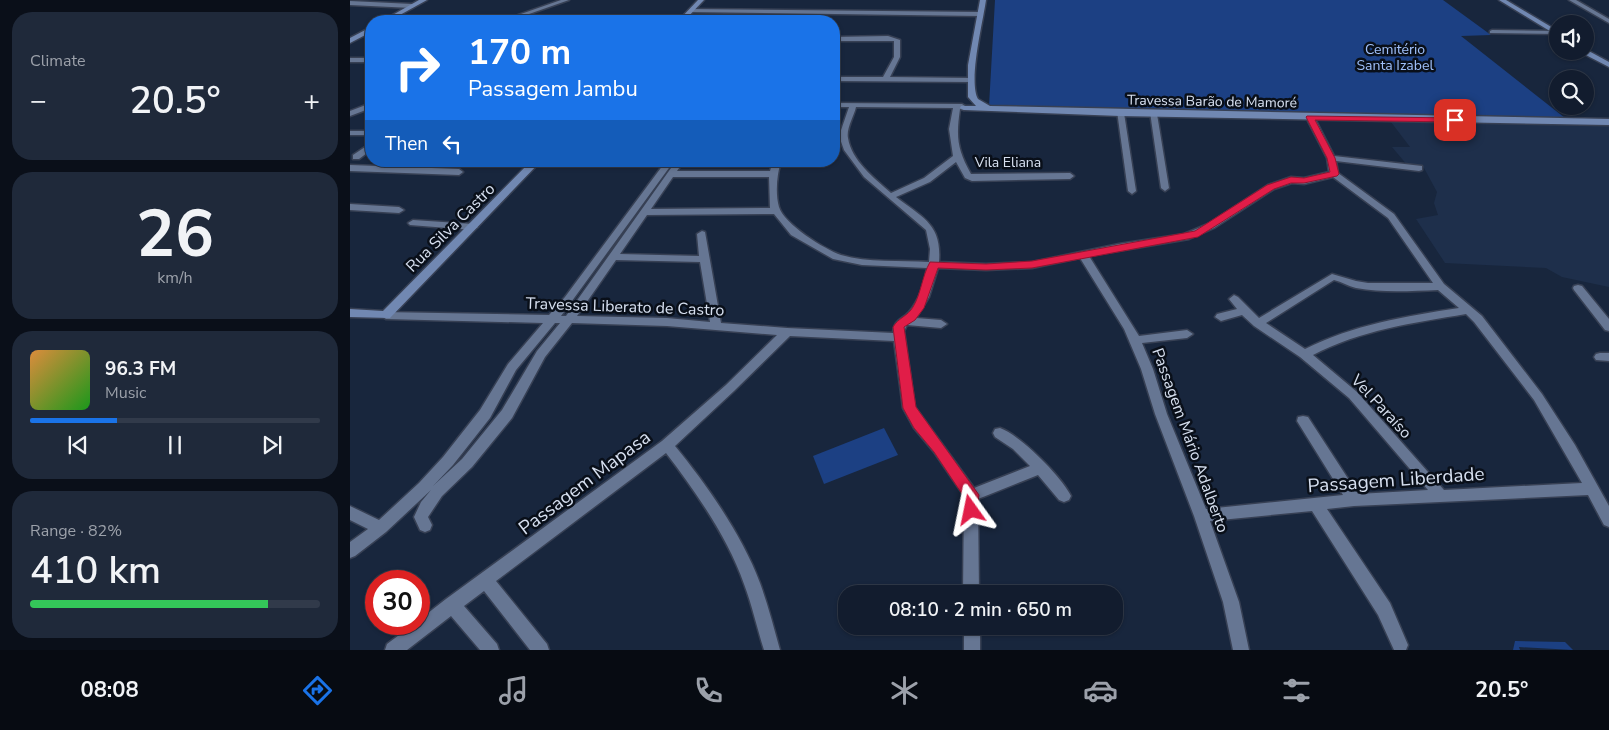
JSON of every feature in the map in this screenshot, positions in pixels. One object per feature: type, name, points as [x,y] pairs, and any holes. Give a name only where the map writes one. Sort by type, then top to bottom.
[{"type":"street","points":[[396,15],[424,0]]},
{"type":"street","points":[[522,15],[566,0]]},
{"type":"street","points":[[686,15],[702,0]]},
{"type":"street","points":[[983,0],[971,80],[972,96],[976,103],[989,108]]},
{"type":"street","points":[[1502,0],[1549,29]]},
{"type":"street","points":[[1572,0],[1609,21]]},
{"type":"street","points":[[350,3],[412,6]]},
{"type":"street","points":[[690,11],[980,14]]},
{"type":"street","points":[[350,41],[365,32]]},
{"type":"street","points":[[1492,32],[1549,34]]},
{"type":"street","points":[[840,39],[888,38],[897,40],[897,57],[886,79]]},
{"type":"street","points":[[1594,57],[1609,66]]},
{"type":"street","points":[[350,60],[365,60]]},
{"type":"street","points":[[840,79],[971,80]]},
{"type":"street","points":[[890,196],[927,180],[956,157],[953,129],[960,108],[972,96]]},
{"type":"street","name":"Travessa Barão de Mamoré","points":[[840,107],[989,108],[1153,114],[1609,122]]},
{"type":"street","points":[[852,107],[843,132],[844,140],[868,177],[930,229],[935,240],[934,264],[918,308],[912,317],[903,321],[899,327],[898,337],[909,408],[971,495],[972,585]]},
{"type":"street","points":[[350,114],[365,108]]},
{"type":"street","points":[[1120,113],[1132,191]]},
{"type":"street","points":[[1153,114],[1165,188]]},
{"type":"street","points":[[1310,117],[1331,158],[1334,174],[1386,211],[1411,243],[1440,286],[1469,310],[1490,334],[1538,397],[1593,489],[1609,520]]},
{"type":"street","points":[[350,132],[365,133]]},
{"type":"street","points":[[356,157],[365,151]]},
{"type":"street","name":"Vila Eliana","points":[[956,157],[968,176],[972,178],[1070,176]]},
{"type":"street","points":[[1331,158],[1420,168]]},
{"type":"street","name":"Rua Silva Castro","points":[[386,315],[531,167]]},
{"type":"street","points":[[350,551],[381,527],[424,487],[448,461],[485,414],[512,366],[569,299],[666,167]]},
{"type":"street","points":[[425,525],[421,517],[426,506],[497,428],[541,354],[569,319],[676,167]]},
{"type":"street","points":[[776,167],[774,208],[776,211],[794,233],[837,257],[862,262],[1008,266],[1039,264],[1082,254],[1198,234],[1271,187],[1291,180],[1304,181],[1334,174]]},
{"type":"street","points":[[350,168],[459,172]]},
{"type":"street","points":[[671,174],[774,174]]},
{"type":"street","points":[[350,207],[399,210]]},
{"type":"street","points":[[644,212],[776,211]]},
{"type":"street","points":[[413,223],[473,227]]},
{"type":"street","points":[[702,234],[703,259],[712,296],[716,325]]},
{"type":"street","name":"Passagem Mário Adalberto","points":[[1082,254],[1136,340],[1161,414],[1202,516],[1231,602],[1241,650]]},
{"type":"street","points":[[612,257],[703,259]]},
{"type":"street","points":[[1258,323],[1332,277],[1342,278],[1355,285],[1410,288],[1440,286]]},
{"type":"street","points":[[1578,288],[1609,328]]},
{"type":"street","name":"Vel Paraíso","points":[[1234,299],[1243,311],[1290,346],[1304,354],[1353,395],[1441,496]]},
{"type":"street","points":[[1304,354],[1338,338],[1365,330],[1469,310]]},
{"type":"street","points":[[1221,318],[1243,311]]},
{"type":"street","name":"Travessa Liberato de Castro","points":[[350,313],[716,325],[787,332],[898,337]]},
{"type":"street","points":[[903,321],[941,324]]},
{"type":"street","name":"Passagem Mapasa","points":[[393,650],[667,445],[730,388],[787,332]]},
{"type":"street","points":[[1136,340],[1187,334]]},
{"type":"street","points":[[1303,421],[1354,500]]},
{"type":"street","points":[[1000,433],[1015,442],[1064,496]]},
{"type":"street","points":[[667,445],[701,488],[738,553],[752,583],[772,650]]},
{"type":"street","points":[[971,495],[1039,469]]},
{"type":"street","name":"Passagem Liberdade","points":[[1202,516],[1354,500],[1593,489]]},
{"type":"street","points":[[1316,504],[1384,609],[1400,645]]},
{"type":"street","points":[[350,512],[360,520],[381,527]]},
{"type":"street","points":[[469,593],[491,650]]},
{"type":"street","points":[[469,593],[541,650]]},
{"type":"street","points":[[972,635],[972,650]]},
{"type":"shaded area","points":[[1391,122],[1609,126],[1609,287],[1562,277],[1546,268],[1445,263],[1416,219],[1438,215],[1434,203],[1437,192],[1424,168],[1408,166],[1392,147],[1410,147]]},
{"type":"green space","name":"Cemitério Santa Izabel","points":[[995,0],[1443,0],[1491,35],[1461,36],[1549,105],[1549,115],[1561,115],[1565,118],[1120,111],[989,106]]},
{"type":"green space","points":[[884,428],[898,455],[824,484],[813,456]]},
{"type":"green space","points":[[1515,641],[1565,642],[1573,650],[1519,647],[1520,650],[1513,650]]},
{"type":"route","points":[[971,510],[971,495],[909,408],[902,363],[899,327],[903,321],[912,317],[918,308],[927,288],[934,264],[986,267],[1032,264],[1198,234],[1271,187],[1291,180],[1304,181],[1334,174],[1331,158],[1310,117],[1455,120]]}]
